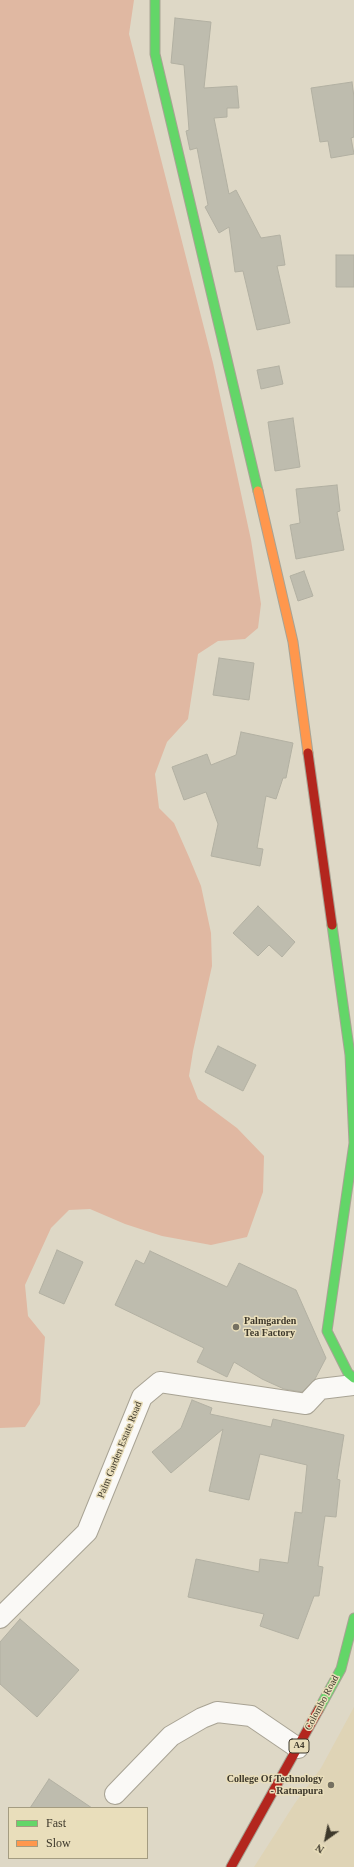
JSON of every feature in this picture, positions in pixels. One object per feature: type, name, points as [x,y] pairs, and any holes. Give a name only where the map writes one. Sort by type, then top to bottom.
[{"type":"main road","points":[[155,0],[155,54],[293,642],[350,1055],[354,1143],[327,1331],[348,1373],[354,1378]]},
{"type":"main road","name":"Colombo Road","points":[[231,1867],[341,1668],[354,1618]]},
{"type":"street","name":"Palm Garden Estate Road","points":[[0,1618],[87,1532],[142,1397],[160,1382],[306,1404],[320,1389],[354,1385]]},
{"type":"street","points":[[115,1794],[171,1736],[202,1718],[217,1712],[251,1716],[298,1748]]},
{"type":"shaded area","points":[[0,0],[134,0],[129,34],[213,363],[251,540],[261,604],[258,628],[245,639],[218,641],[198,654],[188,719],[167,742],[155,774],[159,808],[174,823],[189,857],[201,886],[211,933],[212,966],[193,1051],[189,1076],[198,1099],[237,1128],[264,1156],[263,1192],[247,1237],[211,1245],[162,1236],[125,1224],[90,1209],[69,1210],[51,1228],[25,1285],[28,1316],[45,1337],[40,1404],[25,1427],[0,1428]]},
{"type":"shaded area","name":"College Of Technology - Ratnapura","points":[[354,1707],[354,1867],[254,1867],[295,1803],[321,1768]]},
{"type":"building","points":[[175,18],[211,22],[204,88],[237,86],[239,108],[227,108],[227,117],[214,118],[229,194],[236,190],[261,238],[280,235],[285,265],[277,266],[290,323],[257,330],[243,271],[235,272],[229,227],[219,233],[205,207],[208,205],[197,148],[190,150],[186,131],[189,130],[184,65],[171,63]]},
{"type":"building","points":[[352,82],[354,97],[354,137],[351,138],[354,154],[331,158],[328,141],[320,142],[311,88]]},
{"type":"building","points":[[336,255],[354,255],[354,287],[336,287]]},
{"type":"building","points":[[279,366],[283,384],[261,389],[257,370]]},
{"type":"building","points":[[293,418],[300,467],[275,471],[268,422]]},
{"type":"building","points":[[337,485],[340,511],[337,512],[344,550],[296,559],[290,525],[300,523],[296,489]]},
{"type":"building","points":[[304,571],[313,596],[298,601],[290,576]]},
{"type":"building","points":[[219,658],[254,663],[249,700],[213,695]]},
{"type":"building","points":[[241,732],[293,743],[286,778],[283,778],[276,799],[266,796],[257,848],[263,849],[260,866],[211,856],[218,824],[206,792],[184,800],[172,767],[207,754],[211,765],[236,755]]},
{"type":"building","points":[[258,906],[295,942],[282,957],[269,945],[258,956],[233,933]]},
{"type":"building","points":[[218,1046],[256,1065],[243,1091],[205,1072]]},
{"type":"building","points":[[57,1250],[83,1262],[64,1304],[39,1293]]},
{"type":"building","name":"Palmgarden Tea Factory","points":[[150,1251],[227,1287],[239,1263],[296,1290],[326,1358],[315,1379],[302,1392],[284,1389],[262,1379],[234,1362],[227,1377],[197,1362],[204,1348],[115,1305],[136,1260],[144,1264]]},
{"type":"building","points":[[192,1400],[212,1408],[210,1414],[271,1427],[273,1419],[344,1435],[337,1479],[340,1480],[336,1517],[325,1516],[318,1566],[323,1567],[319,1596],[314,1596],[298,1639],[260,1626],[264,1614],[188,1597],[196,1559],[259,1572],[260,1559],[288,1563],[295,1512],[302,1513],[307,1465],[260,1454],[249,1500],[209,1491],[223,1429],[171,1473],[152,1452],[181,1428]]},
{"type":"building","points":[[20,1619],[79,1670],[37,1717],[0,1684],[0,1642]]},
{"type":"building","points":[[49,1779],[91,1807],[31,1807]]},
{"type":"traffic: fast","points":[[155,0],[155,54],[258,491]]},
{"type":"traffic: fast","points":[[332,925],[350,1055],[354,1143],[327,1331],[348,1373],[354,1378]]},
{"type":"traffic: fast","points":[[319,1709],[341,1669],[354,1618]]},
{"type":"traffic: slow","points":[[258,491],[293,642],[308,753]]},
{"type":"traffic: jam","points":[[308,753],[332,925]]},
{"type":"traffic: jam","points":[[231,1867],[319,1709]]},
{"type":"place","name":"Palmgarden Tea Factory","points":[[236,1327]]},
{"type":"place","name":"College Of Technology - Ratnapura","points":[[331,1785]]}]
